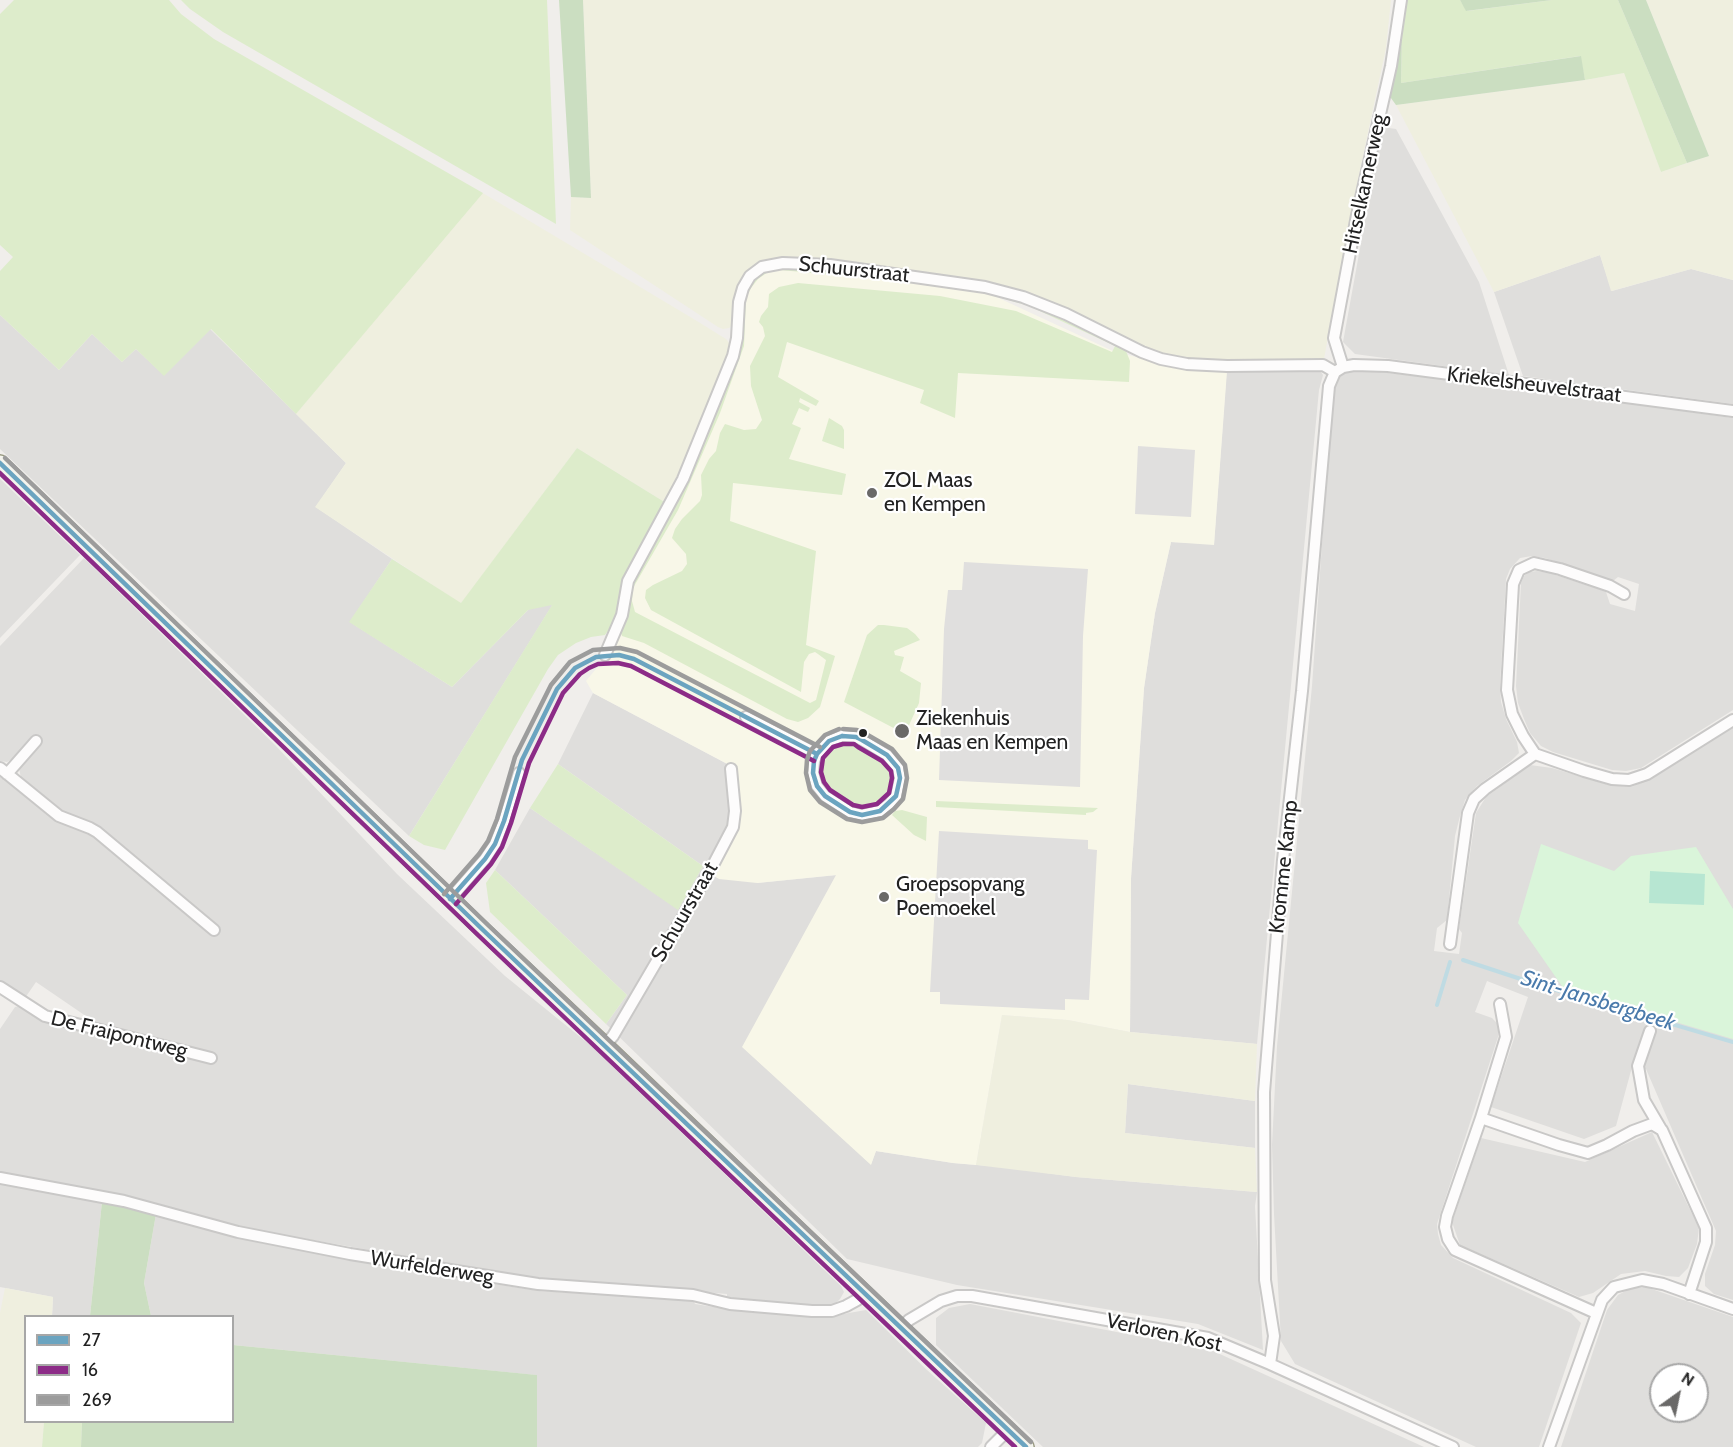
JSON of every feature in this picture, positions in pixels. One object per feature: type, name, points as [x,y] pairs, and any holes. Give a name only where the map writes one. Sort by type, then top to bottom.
[{"type":"main road","points":[[0,463],[450,899],[1026,1447]]},
{"type":"street","name":"Hitselkamerweg","points":[[1339,369],[1334,338],[1357,215],[1391,66],[1401,0]]},
{"type":"street","name":"Schuurstraat","points":[[605,655],[622,615],[628,581],[683,479],[734,356],[739,302],[743,288],[750,276],[762,267],[783,263],[830,266],[985,287],[1023,297],[1066,314],[1142,352],[1187,364],[1323,365],[1339,369]]},
{"type":"street","name":"Kriekelsheuvelstraat","points":[[1339,369],[1354,365],[1388,366],[1733,411]]},
{"type":"street","name":"Kromme Kamp","points":[[1270,1364],[1274,1336],[1265,1280],[1264,1092],[1283,860],[1302,691],[1329,386],[1339,369]]},
{"type":"street","points":[[1624,594],[1610,586],[1534,563],[1519,570],[1513,584],[1507,690],[1512,714],[1535,754],[1602,776],[1629,780],[1647,774],[1733,720]]},
{"type":"street","points":[[746,717],[817,754]]},
{"type":"street","points":[[849,736],[862,740],[887,755],[895,763],[900,778],[896,796],[885,808],[873,814],[862,815],[850,812],[825,796],[817,786],[813,774],[817,754],[823,746],[836,738],[849,736]]},
{"type":"street","points":[[36,741],[3,771],[59,816],[97,832],[214,930]]},
{"type":"street","points":[[1450,944],[1468,813],[1474,799],[1535,754]]},
{"type":"street","name":"Schuurstraat","points":[[605,1045],[613,1036],[733,827],[735,811],[731,769]]},
{"type":"street","points":[[450,899],[473,874],[495,844],[519,773]]},
{"type":"street","name":"De Fraipontweg","points":[[0,987],[45,1016],[211,1058]]},
{"type":"street","points":[[1500,1004],[1506,1037],[1447,1216],[1445,1227],[1448,1239],[1455,1250],[1596,1314]]},
{"type":"street","points":[[1650,1031],[1638,1066],[1644,1100],[1662,1130],[1706,1228],[1706,1242],[1689,1294]]},
{"type":"street","points":[[1481,1118],[1559,1145],[1588,1152],[1653,1124],[1662,1130]]},
{"type":"street","name":"Wurfelderweg","points":[[0,1178],[124,1201],[238,1232],[444,1270],[538,1284],[693,1295],[730,1304],[812,1311],[832,1311],[857,1300],[864,1293]]},
{"type":"street","points":[[1549,1447],[1602,1299],[1614,1287],[1642,1280],[1663,1284],[1733,1309]]},
{"type":"street","name":"Verloren Kost","points":[[901,1328],[909,1320],[941,1301],[957,1296],[972,1296],[1208,1338],[1453,1447]]},
{"type":"street","points":[[991,1447],[1008,1430]]},
{"type":"shaded area","points":[[1382,127],[1396,129],[1479,282],[1509,375],[1355,354],[1343,342]]},
{"type":"shaded area","points":[[1600,255],[1612,291],[1691,269],[1733,280],[1733,404],[1523,376],[1494,292]]},
{"type":"shaded area","name":"Ziekenhuis Maas en Kempen","points":[[763,270],[820,270],[990,294],[1113,351],[1184,369],[1227,371],[1214,545],[1171,542],[1155,613],[1144,688],[1131,878],[1130,1032],[1068,1020],[1002,1015],[976,1165],[876,1151],[871,1165],[742,1047],[836,875],[757,883],[719,879],[712,875],[726,848],[735,768],[593,693],[586,681],[605,658],[629,592],[738,351],[745,289]]},
{"type":"shaded area","points":[[0,315],[59,370],[92,334],[122,362],[136,349],[164,375],[210,329],[346,463],[316,507],[392,559],[350,622],[452,687],[529,609],[553,604],[409,836],[0,449]]},
{"type":"shaded area","points":[[1227,366],[1321,372],[1323,375],[1319,390],[1257,1044],[1130,1032],[1131,878],[1144,688],[1155,613],[1171,542],[1214,544]]},
{"type":"shaded area","points":[[1354,369],[1537,390],[1733,418],[1733,710],[1641,768],[1626,771],[1612,770],[1553,752],[1541,746],[1530,733],[1524,719],[1518,703],[1516,686],[1521,583],[1524,576],[1529,572],[1537,571],[1550,573],[1606,592],[1610,604],[1635,611],[1639,584],[1618,577],[1613,581],[1545,558],[1532,556],[1520,558],[1510,569],[1506,579],[1500,685],[1501,702],[1519,753],[1477,786],[1465,800],[1455,836],[1447,920],[1437,928],[1434,951],[1459,954],[1462,933],[1459,929],[1476,813],[1486,797],[1530,765],[1552,768],[1609,785],[1631,787],[1648,780],[1733,727],[1733,1300],[1714,1294],[1705,1286],[1705,1274],[1715,1245],[1716,1231],[1646,1069],[1632,1067],[1616,1126],[1584,1139],[1491,1107],[1528,997],[1487,981],[1475,1012],[1492,1018],[1499,1025],[1498,1037],[1437,1224],[1438,1234],[1441,1245],[1453,1258],[1571,1313],[1581,1323],[1539,1447],[1476,1447],[1295,1364],[1281,1341],[1272,1145],[1277,1046],[1312,686],[1333,389],[1336,380]]},
{"type":"shaded area","points":[[1138,446],[1195,450],[1191,517],[1135,514]]},
{"type":"shaded area","points":[[0,479],[80,555],[0,638]]},
{"type":"shaded area","points":[[84,558],[275,745],[397,874],[505,976],[589,1044],[841,1286],[844,1292],[840,1299],[833,1306],[826,1306],[727,1298],[727,1294],[540,1278],[471,1268],[245,1228],[146,1201],[0,1173],[0,1029],[15,1007],[19,1006],[43,1020],[212,1064],[215,1055],[99,1025],[36,982],[25,998],[0,981],[0,774],[51,817],[92,835],[214,936],[220,929],[98,828],[85,820],[60,811],[21,778],[19,768],[40,742],[33,735],[12,759],[7,762],[0,761],[0,646]]},
{"type":"shaded area","points":[[964,562],[1088,569],[1083,636],[1080,787],[939,780],[944,629],[948,590],[962,590]]},
{"type":"shaded area","points":[[593,693],[735,768],[757,883],[837,875],[743,1047],[871,1164],[876,1151],[953,1163],[1076,1177],[1257,1192],[1255,1206],[1263,1350],[1198,1324],[957,1285],[847,1259],[606,1024],[627,995],[495,870],[530,808],[678,909],[703,866],[558,764]]},
{"type":"shaded area","points":[[939,831],[1088,840],[1088,849],[1097,850],[1089,1000],[1065,999],[1065,1010],[940,1004],[940,992],[930,992]]},
{"type":"shaded area","points":[[1128,1084],[1255,1101],[1255,1148],[1125,1133]]},
{"type":"shaded area","points":[[1652,1132],[1699,1228],[1697,1244],[1688,1268],[1679,1277],[1645,1271],[1621,1274],[1593,1293],[1579,1297],[1460,1245],[1452,1222],[1481,1138],[1585,1162]]},
{"type":"shaded area","points":[[0,1184],[102,1202],[90,1315],[52,1315],[53,1297],[0,1287]]},
{"type":"shaded area","points":[[156,1214],[261,1243],[539,1291],[693,1300],[695,1304],[727,1309],[826,1317],[866,1310],[927,1370],[986,1423],[982,1443],[978,1447],[537,1447],[536,1375],[234,1345],[234,1315],[151,1315],[144,1283]]},
{"type":"shaded area","points":[[1646,1287],[1733,1317],[1733,1447],[1561,1447],[1607,1310],[1618,1295],[1631,1288]]},
{"type":"shaded area","points":[[970,1304],[1211,1350],[1424,1447],[1043,1447],[936,1345],[936,1318],[949,1308]]},
{"type":"green space","points":[[14,0],[169,0],[181,14],[214,39],[483,193],[296,414],[211,329],[164,376],[136,349],[122,362],[92,334],[59,370],[0,315],[0,271],[13,257],[0,245],[0,14]]},
{"type":"green space","points":[[181,0],[547,0],[556,224],[223,32]]},
{"type":"green space","points":[[559,0],[583,0],[591,198],[571,197]]},
{"type":"green space","points":[[583,0],[1391,0],[1386,48],[1351,212],[1324,359],[1202,360],[1174,357],[1144,349],[1049,303],[989,282],[823,261],[759,264],[736,321],[729,328],[718,327],[570,230],[571,197],[591,198]]},
{"type":"green space","points":[[1407,0],[1460,0],[1467,11],[1552,0],[1618,0],[1687,163],[1661,172],[1624,73],[1585,80],[1580,56],[1401,83],[1402,32]]},
{"type":"green space","points":[[1460,0],[1552,0],[1466,11]]},
{"type":"green space","points":[[1618,0],[1646,0],[1709,156],[1687,163]]},
{"type":"green space","points":[[1646,0],[1733,0],[1733,280],[1691,269],[1611,291],[1600,255],[1494,292],[1396,105],[1624,73],[1661,172],[1709,156]]},
{"type":"green space","points":[[1402,32],[1401,83],[1581,56],[1585,80],[1396,105],[1388,94]]},
{"type":"green space","points":[[481,192],[692,318],[726,339],[732,346],[701,430],[666,503],[577,448],[461,604],[315,507],[346,463],[296,414]]},
{"type":"green space","points":[[773,267],[869,274],[980,288],[1021,298],[1118,344],[1126,351],[1130,361],[1129,382],[958,373],[955,418],[920,403],[924,390],[787,342],[778,377],[819,401],[816,406],[800,398],[799,402],[810,408],[808,412],[799,408],[792,424],[801,428],[789,459],[846,474],[842,495],[733,483],[730,521],[816,551],[806,645],[835,656],[820,707],[808,718],[798,722],[787,719],[644,643],[622,636],[620,630],[632,584],[684,488],[738,355],[745,291],[753,277]],"holes":[[[780,270],[974,290],[1029,306],[1115,346],[1112,352],[1016,311],[940,296],[798,283],[779,287],[769,294],[768,307],[759,322],[765,336],[750,366],[751,386],[762,420],[756,429],[744,430],[725,424],[720,433],[716,451],[701,475],[700,501],[682,519],[672,538],[686,554],[687,564],[682,571],[646,590],[645,598],[651,610],[801,692],[804,662],[809,654],[815,652],[826,660],[816,700],[810,703],[635,612],[632,601],[633,588],[678,510],[720,413],[744,346],[746,298],[758,279],[768,272]]]},
{"type":"green space","points":[[829,418],[842,426],[844,430],[844,449],[822,441]]},
{"type":"green space","points":[[577,448],[666,503],[617,618],[605,635],[576,643],[558,655],[445,850],[424,845],[409,836],[552,605],[528,610],[452,687],[349,622],[392,559],[461,603]]},
{"type":"green space","points":[[878,625],[907,628],[920,640],[894,651],[895,655],[904,657],[900,671],[921,683],[919,703],[905,734],[844,702],[867,635]]},
{"type":"green space","points":[[845,743],[881,760],[889,769],[892,780],[891,791],[876,805],[866,807],[858,805],[830,790],[821,780],[818,766],[821,756],[832,745]]},
{"type":"green space","points":[[558,764],[703,866],[678,910],[530,808]]},
{"type":"green space","points":[[936,801],[1098,808],[1086,815],[936,807]]},
{"type":"green space","points":[[902,810],[927,817],[926,841],[914,835],[892,815],[895,811]]},
{"type":"green space","points":[[1541,844],[1614,871],[1631,856],[1696,847],[1733,909],[1733,1039],[1564,989],[1518,923]]},
{"type":"green space","points":[[495,870],[627,995],[606,1024],[490,912],[486,883]]},
{"type":"green space","points":[[1650,871],[1705,874],[1704,905],[1649,903]]},
{"type":"green space","points":[[1002,1015],[1068,1020],[1130,1032],[1257,1044],[1255,1101],[1128,1084],[1125,1133],[1255,1148],[1257,1192],[1076,1177],[976,1165]]},
{"type":"green space","points":[[102,1202],[156,1214],[144,1283],[151,1315],[90,1315]]},
{"type":"green space","points":[[5,1288],[53,1297],[52,1315],[24,1315],[24,1423],[44,1423],[42,1447],[0,1447],[0,1313]]},
{"type":"green space","points":[[234,1345],[537,1375],[537,1447],[81,1447],[82,1423],[234,1423]]},
{"type":"green space","points":[[44,1423],[82,1423],[81,1447],[42,1447]]},
{"type":"waterway","name":"Sint-Jansbergbeek","points":[[1463,960],[1733,1042]]},
{"type":"waterway","name":"Sint-Jansbergbeek","points":[[1437,1005],[1450,962]]},
{"type":"transit line","name":"269","points":[[5,458],[488,925],[1031,1442]]},
{"type":"transit line","name":"27","points":[[0,463],[483,930],[1026,1447]]},
{"type":"transit line","name":"16","points":[[0,473],[478,935],[1015,1447]]},
{"type":"transit line","name":"269","points":[[444,894],[488,841],[497,819],[515,757],[551,685],[570,662],[593,650],[620,648],[637,652],[820,747]]},
{"type":"transit line","name":"27","points":[[450,899],[495,844],[522,760],[557,689],[575,668],[596,657],[619,655],[634,659],[817,754]]},
{"type":"transit line","name":"16","points":[[456,904],[491,864],[502,847],[529,763],[563,693],[580,674],[598,664],[618,663],[631,666],[814,761]]},
{"type":"transit line","name":"269","points":[[839,729],[825,735],[810,751],[806,773],[810,790],[820,802],[847,819],[862,822],[883,818],[903,799],[907,778],[905,765],[892,749],[857,730],[843,729]]},
{"type":"transit line","name":"27","points":[[842,736],[862,740],[887,755],[898,768],[900,778],[896,796],[880,811],[862,815],[850,812],[825,796],[817,786],[813,773],[817,754],[829,741],[842,736]]},
{"type":"transit line","name":"16","points":[[843,744],[854,744],[882,761],[891,771],[889,793],[877,804],[862,807],[853,805],[830,790],[824,782],[821,772],[823,758],[833,747],[843,744]]},
{"type":"place","name":"ZOL Maas en Kempen","points":[[872,493]]},
{"type":"place","name":"Ziekenhuis Maas en Kempen","points":[[902,731]]},
{"type":"place","name":"Groepsopvang Poemoekel","points":[[884,897]]}]
